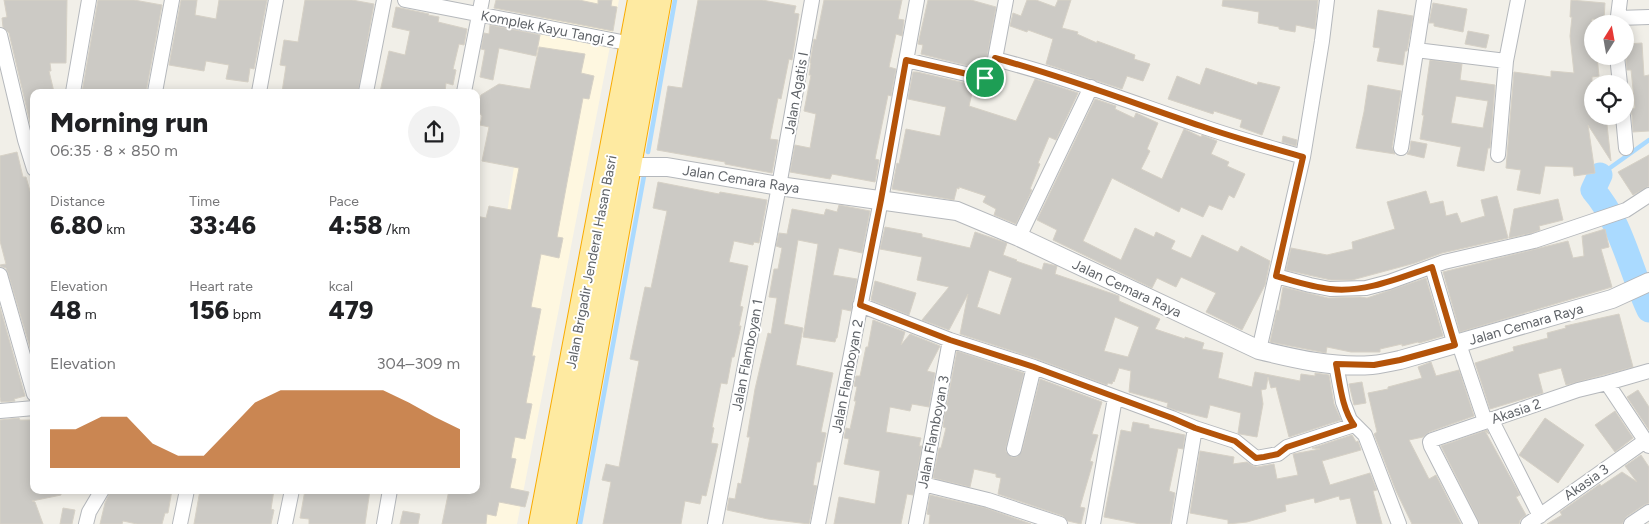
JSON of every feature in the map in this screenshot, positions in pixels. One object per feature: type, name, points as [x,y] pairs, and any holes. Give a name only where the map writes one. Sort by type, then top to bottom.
[{"type":"highway","name":"Jalan Brigadir Jenderal Hasan Basri","points":[[619,167],[632,44],[640,0]]},
{"type":"highway","name":"Jalan Brigadir Jenderal Hasan Basri","points":[[554,519],[619,167],[659,0]]},
{"type":"street","points":[[74,89],[89,0]]},
{"type":"street","points":[[157,89],[172,0]]},
{"type":"street","points":[[261,89],[276,0]]},
{"type":"street","points":[[367,89],[384,0]]},
{"type":"street","name":"Komplek Kayu Tangi 2","points":[[405,0],[632,44]]},
{"type":"street","points":[[465,89],[482,0]]},
{"type":"street","name":"Jalan Agatis I","points":[[779,186],[812,0]]},
{"type":"street","name":"Jalan Flamboyan 2","points":[[818,524],[881,200],[917,0]]},
{"type":"street","points":[[906,60],[985,78],[990,76],[1006,0]]},
{"type":"street","points":[[1259,350],[1303,157],[1327,0]]},
{"type":"street","points":[[1401,148],[1424,0]]},
{"type":"street","points":[[1498,155],[1506,61],[1518,0]]},
{"type":"street","points":[[1618,15],[1620,0]]},
{"type":"street","points":[[1634,19],[1649,17]]},
{"type":"street","points":[[0,35],[30,156]]},
{"type":"street","points":[[1416,50],[1506,61]]},
{"type":"street","points":[[995,58],[1091,87],[1203,127],[1303,157]]},
{"type":"street","points":[[1019,236],[1091,87]]},
{"type":"street","points":[[1624,125],[1626,148]]},
{"type":"street","name":"Jalan Cemara Raya","points":[[619,167],[667,167],[779,186],[957,211],[1019,236],[1259,350],[1289,357],[1336,364],[1374,365],[1400,360],[1612,300],[1649,282]]},
{"type":"street","name":"Jalan Flamboyan 1","points":[[715,524],[779,186]]},
{"type":"street","points":[[1276,276],[1330,289],[1366,288],[1389,282],[1444,262],[1534,241],[1626,210],[1649,195]]},
{"type":"street","points":[[1432,267],[1457,344],[1488,420],[1540,516]]},
{"type":"street","points":[[0,275],[30,380]]},
{"type":"street","points":[[860,305],[950,340],[1034,367],[1195,428],[1235,441],[1256,458],[1278,454],[1287,447],[1354,425]]},
{"type":"street","name":"Jalan Flamboyan 3","points":[[916,524],[950,340]]},
{"type":"street","points":[[1336,364],[1350,420],[1366,435],[1399,524]]},
{"type":"street","points":[[1014,449],[1034,367]]},
{"type":"street","name":"Akasia 2","points":[[1471,524],[1431,446],[1430,442],[1432,440],[1578,390],[1649,371]]},
{"type":"street","points":[[1608,383],[1647,443]]},
{"type":"street","points":[[1093,524],[1115,398]]},
{"type":"street","points":[[0,411],[30,408]]},
{"type":"street","points":[[1179,524],[1195,428]]},
{"type":"street","name":"Akasia 3","points":[[1528,524],[1647,443]]},
{"type":"street","points":[[923,484],[988,500],[1060,524]]},
{"type":"street","points":[[86,524],[89,512],[100,494]]},
{"type":"street","points":[[180,524],[186,494]]},
{"type":"street","points":[[285,524],[291,494]]},
{"type":"street","points":[[384,524],[389,494]]},
{"type":"street","points":[[1631,524],[1649,512]]},
{"type":"shaded area","points":[[547,0],[619,0],[517,524],[449,524],[473,494],[480,494],[480,452],[502,246],[514,167],[520,169],[533,94],[535,65]]},
{"type":"building","points":[[4,0],[67,0],[66,63],[50,63],[51,71],[49,71],[53,89],[30,89],[30,122],[9,33],[3,27],[2,18],[7,17]]},
{"type":"building","points":[[98,0],[134,0],[162,5],[147,89],[83,89]]},
{"type":"building","points":[[181,0],[197,0],[195,15],[216,19],[219,0],[267,0],[254,69],[250,68],[248,82],[226,79],[229,65],[206,61],[204,71],[169,65]]},
{"type":"building","points":[[305,0],[352,0],[374,4],[359,89],[282,89],[286,66],[280,65],[284,40],[298,42]]},
{"type":"building","points":[[496,0],[579,0],[598,4],[598,0],[612,0],[611,6],[617,7],[613,31],[494,8]]},
{"type":"building","points":[[698,0],[762,0],[796,6],[794,13],[799,14],[792,60],[789,59],[781,99],[778,98],[770,139],[778,140],[772,173],[725,164],[725,162],[657,150],[668,86],[682,88]]},
{"type":"building","points":[[824,0],[902,0],[898,19],[904,20],[902,36],[896,34],[889,67],[896,69],[891,96],[888,95],[875,159],[879,160],[875,182],[832,174],[830,179],[790,172],[795,145],[810,148],[816,114],[804,111],[811,75],[809,75],[814,39],[816,40]]},
{"type":"building","points":[[928,0],[971,0],[996,7],[987,57],[983,67],[978,66],[977,68],[921,54],[923,45],[918,44]]},
{"type":"building","points":[[1027,0],[1036,0],[1055,7],[1058,0],[1071,0],[1062,28],[1078,32],[1077,34],[1097,43],[1097,41],[1135,55],[1134,59],[1150,64],[1143,81],[1127,76],[1122,89],[1046,64],[1053,39],[1010,26],[1013,13],[1021,16]]},
{"type":"building","points":[[1223,0],[1318,0],[1315,29],[1296,25],[1295,32],[1258,23],[1259,12],[1222,6]]},
{"type":"building","points":[[1571,0],[1605,3],[1604,15],[1584,15],[1584,65],[1598,65],[1599,75],[1584,75],[1584,125],[1588,125],[1595,173],[1574,176],[1573,167],[1545,166],[1540,194],[1517,190],[1521,170],[1506,168],[1514,72],[1551,77],[1551,71],[1574,73],[1570,36],[1572,17],[1570,17]]},
{"type":"building","points":[[1433,3],[1467,9],[1463,32],[1434,26],[1434,23],[1429,23]]},
{"type":"building","points":[[396,7],[439,17],[438,22],[467,29],[464,45],[459,44],[453,69],[456,70],[453,85],[446,83],[445,89],[381,89],[389,51],[405,55],[410,31],[392,27]]},
{"type":"building","points":[[1378,10],[1413,16],[1403,65],[1377,61],[1380,48],[1373,47]]},
{"type":"building","points":[[490,25],[540,35],[536,56],[499,48],[493,80],[480,77],[485,50],[481,49],[484,33],[489,34]]},
{"type":"building","points":[[1468,31],[1489,35],[1486,48],[1465,44]]},
{"type":"building","points":[[1634,43],[1642,43],[1644,76],[1649,75],[1649,131],[1633,132],[1635,108],[1634,75],[1632,75],[1631,70],[1627,70],[1627,65],[1634,65]]},
{"type":"building","points":[[539,47],[585,54],[581,73],[594,76],[589,99],[583,98],[557,237],[563,238],[559,258],[541,254],[531,307],[541,309],[526,403],[532,404],[525,439],[515,437],[511,458],[516,459],[510,488],[529,492],[525,507],[499,502],[496,516],[487,514],[486,524],[442,524],[448,494],[480,494],[480,217],[486,218],[489,206],[511,210],[519,168],[482,161],[489,127],[480,125],[482,116],[480,114],[480,98],[499,84],[530,89]]},
{"type":"building","points":[[1430,60],[1462,64],[1460,80],[1495,85],[1490,148],[1488,148],[1484,171],[1457,166],[1461,147],[1420,139],[1424,115],[1422,115]],"holes":[[[1456,96],[1488,101],[1483,128],[1451,123]]]},
{"type":"building","points":[[1206,68],[1257,85],[1258,82],[1280,87],[1262,135],[1240,127],[1242,120],[1214,111],[1213,114],[1168,99],[1177,76],[1200,85]]},
{"type":"building","points":[[913,72],[974,85],[969,106],[1016,121],[1035,79],[1078,93],[1056,140],[1049,137],[1038,163],[1040,164],[1030,189],[1032,190],[1016,224],[994,215],[996,209],[983,202],[986,196],[959,187],[959,189],[957,188],[954,200],[892,189],[906,129],[940,136],[946,107],[908,99]]},
{"type":"building","points":[[1368,85],[1401,91],[1392,147],[1395,154],[1356,148]]},
{"type":"building","points":[[1095,99],[1116,106],[1115,109],[1134,118],[1136,113],[1158,123],[1147,149],[1150,151],[1141,169],[1162,179],[1184,129],[1201,137],[1202,135],[1217,141],[1211,154],[1229,162],[1227,166],[1245,174],[1234,198],[1229,195],[1222,210],[1209,205],[1203,217],[1181,207],[1179,212],[1112,178],[1083,241],[1121,260],[1135,228],[1154,237],[1156,232],[1175,241],[1171,249],[1191,258],[1202,235],[1238,252],[1241,246],[1270,261],[1265,285],[1242,330],[1206,312],[1216,293],[1181,277],[1176,287],[1157,278],[1152,288],[1053,240],[1057,230],[1037,220]]},
{"type":"building","points":[[1588,125],[1607,125],[1611,161]]},
{"type":"building","points":[[1283,136],[1297,140],[1296,146],[1282,142]]},
{"type":"building","points":[[1411,141],[1427,144],[1424,158],[1407,154],[1410,150]]},
{"type":"building","points":[[17,152],[23,177],[26,177],[30,191],[30,347],[8,273],[6,268],[0,266],[6,264],[0,241],[0,156]]},
{"type":"building","points":[[1649,155],[1649,186],[1633,195],[1618,172]]},
{"type":"building","points":[[658,182],[719,194],[720,192],[767,200],[759,243],[754,242],[753,245],[734,241],[729,262],[748,266],[740,306],[743,307],[739,326],[741,326],[727,384],[721,383],[712,427],[714,428],[711,443],[718,444],[706,496],[702,495],[700,504],[685,501],[681,524],[603,524],[611,482],[602,480],[606,464],[619,467],[639,361],[630,359],[645,287],[651,288],[667,211],[653,208]]},
{"type":"building","points":[[1426,191],[1430,204],[1443,201],[1446,216],[1457,213],[1461,223],[1485,216],[1481,200],[1497,196],[1508,238],[1442,253],[1415,263],[1352,280],[1331,280],[1286,270],[1291,248],[1327,255],[1353,249],[1352,242],[1395,229],[1387,202]]},
{"type":"building","points":[[1558,199],[1563,220],[1539,226],[1540,230],[1532,233],[1509,238],[1514,209]]},
{"type":"building","points":[[839,205],[870,211],[862,253],[839,248],[833,275],[857,279],[851,311],[842,309],[835,342],[803,337],[818,244],[798,240],[784,324],[803,328],[796,365],[833,373],[821,432],[826,433],[820,462],[817,462],[813,485],[817,486],[809,524],[768,519],[727,510],[729,498],[735,499],[738,483],[741,484],[750,437],[747,437],[755,389],[768,333],[771,334],[777,298],[769,297],[774,269],[778,269],[782,248],[776,246],[779,233],[787,234],[792,209],[824,215],[826,209],[837,212]]},
{"type":"building","points":[[885,227],[922,234],[922,237],[970,248],[975,232],[1007,243],[1003,255],[1042,270],[1044,263],[1057,266],[1055,274],[1119,296],[1119,301],[1160,319],[1155,329],[1204,343],[1202,349],[1223,353],[1218,378],[1252,387],[1255,372],[1300,381],[1301,374],[1329,375],[1334,404],[1341,420],[1289,437],[1276,387],[1271,388],[1268,377],[1266,389],[1261,390],[1263,404],[1257,437],[1240,434],[1238,433],[1241,413],[1210,405],[1207,418],[1175,410],[1167,407],[1168,403],[1129,392],[1131,371],[1119,368],[1114,382],[1107,385],[1037,359],[960,334],[968,294],[949,330],[922,320],[949,287],[917,280],[922,257],[880,249]],"holes":[[[989,270],[1012,278],[1000,315],[977,307]],[[1115,317],[1139,327],[1128,357],[1104,351]]]},
{"type":"building","points":[[1605,229],[1609,247],[1601,249],[1612,287],[1460,332],[1443,272],[1568,241],[1573,258],[1584,256],[1582,236]]},
{"type":"building","points":[[1426,278],[1443,336],[1419,343],[1402,346],[1402,344],[1380,349],[1380,352],[1351,352],[1327,347],[1326,353],[1270,342],[1277,310],[1279,311],[1283,287],[1328,298],[1367,298]]},
{"type":"building","points":[[875,281],[916,293],[909,315],[871,300]]},
{"type":"building","points":[[0,307],[25,396],[14,399],[15,401],[1,402],[0,397]]},
{"type":"building","points":[[1619,314],[1633,367],[1566,385],[1561,368],[1538,374],[1543,393],[1490,409],[1475,363],[1514,351],[1513,347],[1548,338],[1547,333],[1566,328],[1565,326]]},
{"type":"building","points":[[873,320],[905,332],[901,345],[910,334],[940,346],[927,371],[935,373],[929,407],[912,404],[910,411],[890,407],[886,432],[921,438],[919,446],[922,446],[913,495],[907,494],[901,524],[834,524],[839,497],[875,504],[880,471],[844,464],[849,439],[844,438],[846,428],[850,429],[856,401],[854,401],[857,387],[854,386],[856,376],[860,376]]},
{"type":"building","points":[[957,351],[1024,373],[1006,447],[1006,452],[1011,457],[1017,457],[1022,451],[1040,379],[1102,402],[1092,434],[1098,435],[1090,461],[1093,462],[1080,507],[1085,508],[1081,524],[1068,521],[1063,516],[998,494],[1001,478],[996,477],[996,474],[974,469],[970,487],[933,478],[939,448],[941,448],[946,428],[943,427],[945,413]]},
{"type":"building","points":[[1431,362],[1436,376],[1459,370],[1474,416],[1429,432],[1423,437],[1409,440],[1429,479],[1436,475],[1461,524],[1412,524],[1396,491],[1374,434],[1377,432],[1368,393],[1422,378],[1418,367]]},
{"type":"building","points":[[1362,382],[1366,403],[1354,405],[1349,384]]},
{"type":"building","points":[[1638,390],[1649,407],[1649,430],[1627,397]]},
{"type":"building","points":[[1615,411],[1633,438],[1615,452],[1595,425]]},
{"type":"building","points":[[19,418],[20,420],[30,420],[30,494],[61,494],[32,501],[35,502],[43,524],[0,524],[0,420]]},
{"type":"building","points":[[1545,418],[1584,445],[1558,483],[1519,455]]},
{"type":"building","points":[[1133,422],[1149,425],[1149,428],[1185,435],[1183,449],[1178,448],[1169,491],[1175,493],[1170,524],[1140,524],[1104,517],[1121,430],[1131,432]]},
{"type":"building","points":[[1487,430],[1489,434],[1485,431],[1520,495],[1516,497],[1526,515],[1520,520],[1519,524],[1480,524],[1441,446]]},
{"type":"building","points":[[1352,435],[1356,442],[1358,441],[1361,450],[1322,461],[1330,485],[1370,473],[1377,490],[1373,491],[1382,524],[1357,524],[1350,498],[1340,500],[1339,496],[1315,503],[1314,498],[1285,505],[1286,511],[1247,522],[1228,524],[1228,520],[1190,513],[1200,451],[1234,457],[1233,464],[1247,462],[1257,467],[1274,464],[1277,479],[1298,475],[1293,454],[1320,449],[1312,448]]},
{"type":"building","points":[[1641,455],[1649,467],[1649,503],[1626,517],[1622,524],[1547,524],[1562,515],[1560,512],[1600,484],[1601,486],[1622,472],[1637,482],[1625,466]]},
{"type":"building","points":[[109,494],[171,494],[168,513],[165,513],[162,524],[137,524],[123,521],[122,524],[100,524]]},
{"type":"building","points":[[199,494],[273,494],[271,509],[274,510],[271,524],[194,524]]},
{"type":"building","points":[[304,494],[369,494],[365,524],[309,524],[309,519],[300,518]]},
{"type":"building","points":[[930,495],[986,508],[1031,524],[929,524],[930,515],[927,514]]},
{"type":"building","points":[[63,508],[75,510],[72,524],[60,524]]},
{"type":"building","points":[[403,511],[420,514],[418,524],[400,524]]},
{"type":"waterway","points":[[648,152],[675,0]]},
{"type":"waterway","points":[[1600,175],[1649,140]]},
{"type":"waterway","points":[[1600,175],[1593,190],[1611,217],[1625,247],[1649,310]]},
{"type":"waterway","points":[[580,524],[644,176]]},
{"type":"route","points":[[995,58],[1091,87],[1203,127],[1303,157],[1276,276],[1330,289],[1350,289],[1366,288],[1389,282],[1432,267],[1455,345],[1374,365],[1336,364],[1344,402],[1350,420],[1354,425],[1287,447],[1278,454],[1256,458],[1235,441],[1195,428],[1034,367],[950,340],[860,305],[906,60],[985,78],[990,76],[995,58]]}]
